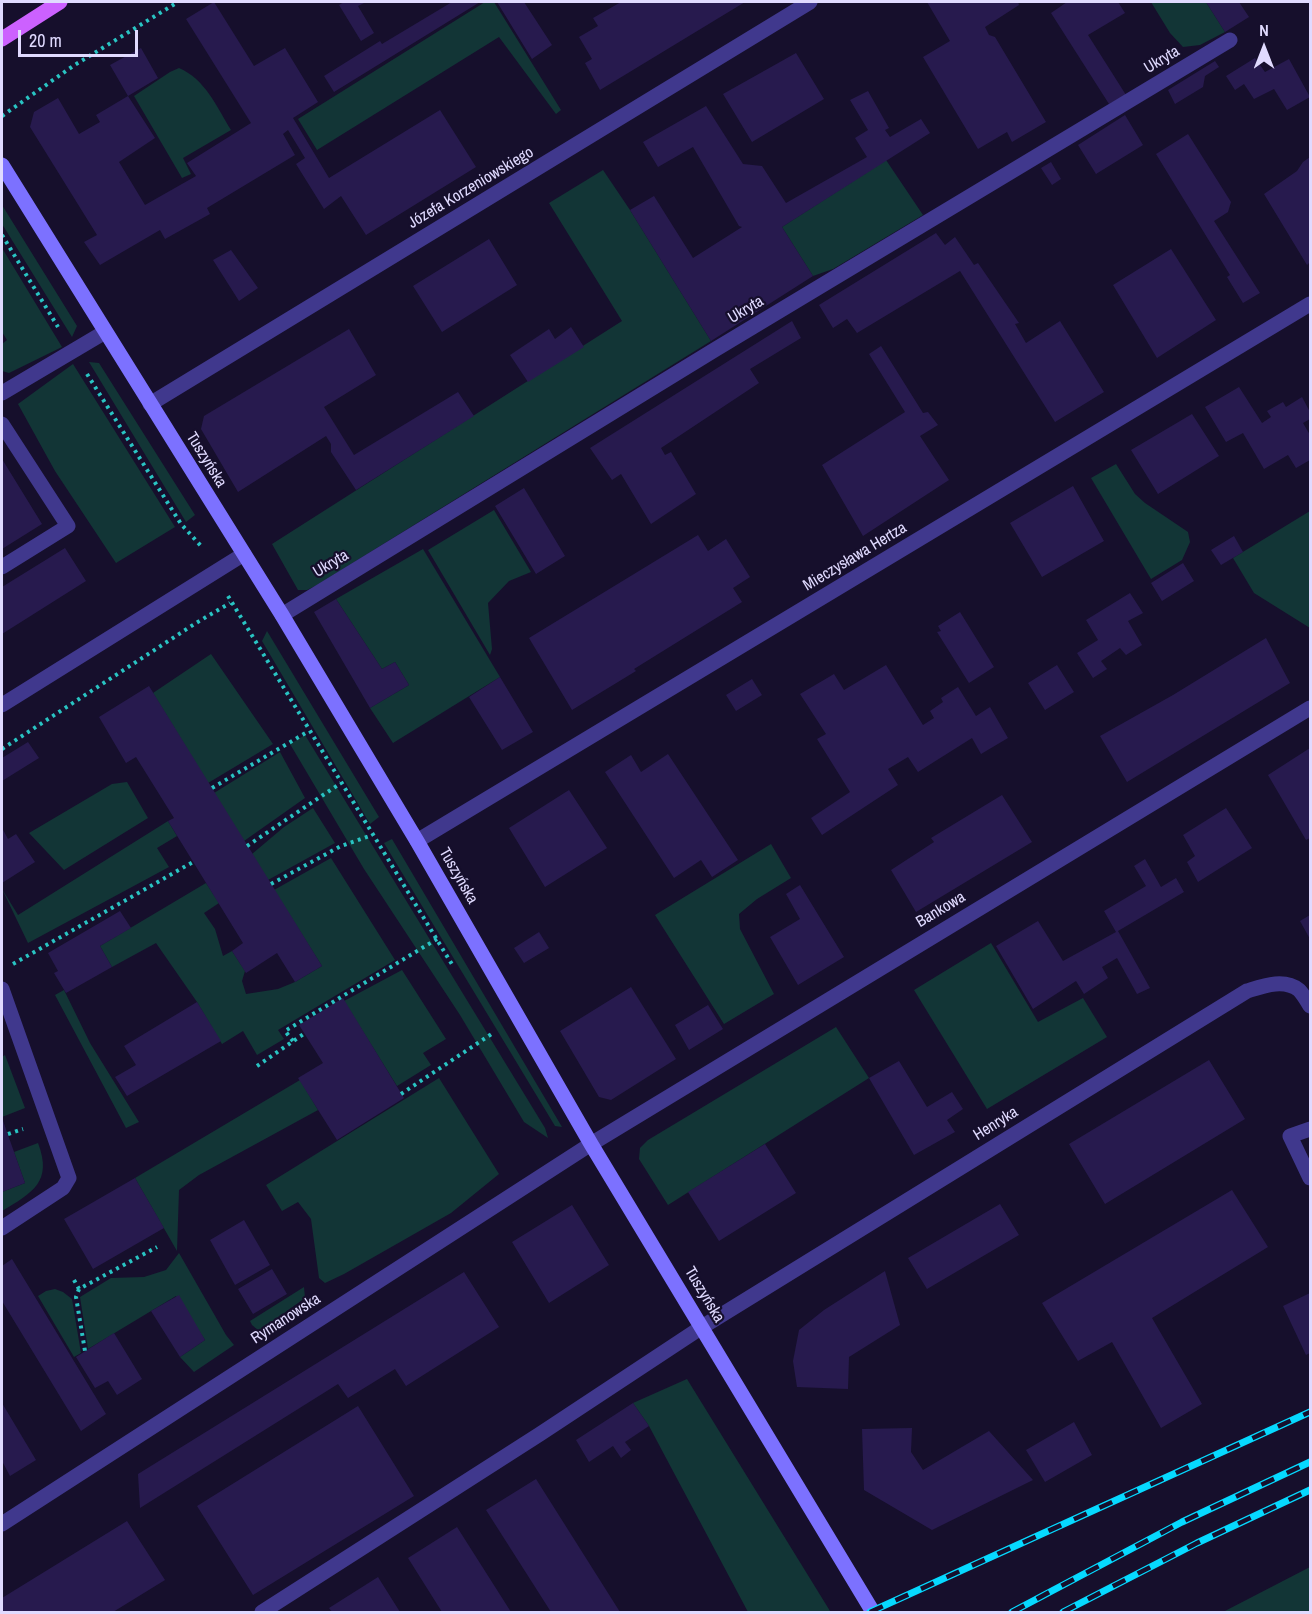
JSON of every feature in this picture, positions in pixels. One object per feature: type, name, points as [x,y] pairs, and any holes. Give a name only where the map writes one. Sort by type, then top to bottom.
[{"type":"main road","points":[[2,39],[60,2]]},
{"type":"street","name":"Józefa Korzeniowskiego","points":[[150,405],[810,2]]},
{"type":"street","name":"Ukryta","points":[[282,615],[716,349],[1230,40]]},
{"type":"street","name":"Tuszyńska","points":[[2,165],[282,615],[417,841],[591,1144],[873,1612]]},
{"type":"street","name":"Mieczysława Hertza","points":[[417,841],[1311,304]]},
{"type":"street","points":[[2,393],[105,332]]},
{"type":"street","points":[[2,424],[68,526],[2,567]]},
{"type":"street","points":[[2,705],[244,554]]},
{"type":"street","name":"Bankowa","points":[[591,1144],[1311,708]]},
{"type":"street","name":"Henryka","points":[[262,1612],[702,1327],[1247,991],[1264,985],[1282,983],[1299,990],[1311,1006]]},
{"type":"street","points":[[2,989],[69,1178],[63,1188],[2,1228]]},
{"type":"street","points":[[1311,1129],[1290,1136],[1311,1178]]},
{"type":"street","name":"Rymanowska","points":[[2,1524],[591,1144]]},
{"type":"path","points":[[2,116],[73,66],[178,2]]},
{"type":"path","points":[[2,235],[181,524],[205,550],[217,571],[230,603],[458,975]]},
{"type":"path","points":[[2,748],[230,603]]},
{"type":"path","points":[[212,788],[309,730]]},
{"type":"path","points":[[247,846],[341,783]]},
{"type":"path","points":[[271,884],[341,846],[372,835]]},
{"type":"path","points":[[11,965],[193,862]]},
{"type":"path","points":[[293,1041],[285,1030],[437,939]]},
{"type":"path","points":[[487,1023],[499,1043]]},
{"type":"path","points":[[258,1066],[305,1033]]},
{"type":"path","points":[[401,1094],[493,1033]]},
{"type":"path","points":[[85,1351],[76,1297],[79,1289],[157,1247]]},
{"type":"path","points":[[74,1280],[79,1289]]},
{"type":"green space","points":[[485,2],[494,2],[561,110],[556,114],[499,37],[317,150],[298,119]]},
{"type":"green space","points":[[1151,2],[1206,2],[1225,32],[1200,45],[1183,47],[1170,33]]},
{"type":"green space","points":[[179,68],[203,86],[231,130],[183,158],[191,174],[182,178],[134,96]]},
{"type":"green space","points":[[886,160],[923,215],[833,269],[813,276],[782,227]]},
{"type":"green space","points":[[603,170],[711,341],[317,585],[307,590],[298,590],[272,544],[622,321],[549,203]]},
{"type":"green space","points":[[2,205],[77,326],[72,337],[2,224]]},
{"type":"green space","points":[[2,248],[62,347],[9,373],[2,371],[2,344],[7,340],[2,332]]},
{"type":"green space","points":[[89,362],[99,363],[195,515],[186,522]]},
{"type":"green space","points":[[73,364],[175,527],[116,563],[55,471],[18,404]]},
{"type":"green space","points":[[1116,464],[1135,494],[1188,532],[1190,542],[1182,560],[1151,579],[1091,478]]},
{"type":"green space","points":[[494,510],[531,572],[509,581],[488,603],[492,649],[490,655],[428,550]]},
{"type":"green space","points":[[1310,511],[1310,628],[1254,593],[1233,558]]},
{"type":"green space","points":[[423,549],[500,677],[393,743],[370,708],[409,685],[395,662],[382,669],[336,599]]},
{"type":"green space","points":[[267,631],[379,817],[370,824],[262,641]]},
{"type":"green space","points":[[211,654],[273,744],[208,783],[153,693]]},
{"type":"green space","points":[[305,735],[545,1128],[548,1138],[524,1122],[460,1015],[364,869],[290,744]]},
{"type":"green space","points":[[280,752],[305,798],[244,841],[214,793]]},
{"type":"green space","points":[[127,782],[148,818],[64,870],[29,833],[112,784]]},
{"type":"green space","points":[[313,808],[335,843],[268,880],[252,854],[284,827]]},
{"type":"green space","points":[[168,821],[177,836],[157,848],[169,867],[28,943],[2,889],[18,915]]},
{"type":"green space","points":[[392,839],[562,1127],[555,1126],[384,843]]},
{"type":"green space","points":[[771,844],[791,878],[757,899],[739,914],[740,929],[774,994],[724,1024],[655,915]]},
{"type":"green space","points":[[331,858],[395,960],[278,1030],[284,1039],[257,1055],[243,1031],[222,1044],[197,1002],[156,943],[112,967],[100,946],[206,883],[219,903],[204,913],[215,929],[223,956],[232,951],[245,971],[242,981],[246,994],[278,989],[322,966],[274,890]]},
{"type":"green space","points":[[991,943],[1038,1022],[1083,998],[1107,1037],[987,1109],[914,990]]},
{"type":"green space","points":[[402,970],[446,1039],[423,1053],[431,1065],[397,1086],[344,1001]]},
{"type":"green space","points":[[64,990],[90,1043],[139,1122],[126,1128],[55,995]]},
{"type":"green space","points":[[836,1027],[869,1078],[668,1205],[639,1159],[640,1148],[648,1140]]},
{"type":"green space","points":[[5,1055],[25,1108],[2,1117],[2,1057]]},
{"type":"green space","points":[[439,1078],[499,1174],[451,1213],[325,1283],[319,1278],[311,1219],[298,1202],[282,1211],[266,1185]]},
{"type":"green space","points":[[300,1080],[318,1110],[199,1175],[179,1190],[177,1251],[135,1178]]},
{"type":"green space","points":[[38,1143],[43,1168],[37,1185],[31,1192],[2,1211],[2,1192],[25,1183],[14,1152]]},
{"type":"green space","points":[[179,1253],[234,1345],[194,1372],[180,1357],[205,1340],[176,1296],[88,1349],[80,1297],[111,1278],[144,1277],[166,1270]]},
{"type":"green space","points":[[304,1287],[305,1298],[259,1331],[252,1325],[250,1321]]},
{"type":"green space","points":[[55,1289],[72,1299],[81,1353],[74,1357],[38,1296]]},
{"type":"green space","points":[[687,1379],[830,1611],[748,1612],[649,1426],[633,1403]]},
{"type":"green space","points":[[1310,1567],[1310,1612],[1223,1612]]},
{"type":"building","points":[[214,2],[254,66],[285,48],[318,102],[293,118],[329,178],[440,110],[476,167],[366,235],[341,196],[324,209],[296,164],[305,158],[288,130],[283,134],[295,155],[207,208],[210,214],[165,239],[160,230],[100,265],[84,242],[97,235],[30,127],[34,112],[58,98],[79,134],[100,122],[96,115],[128,96],[155,138],[119,162],[145,205],[196,176],[187,163],[251,123],[186,19]]},
{"type":"building","points":[[344,2],[366,2],[358,6],[374,33],[361,41],[339,5]]},
{"type":"building","points":[[452,2],[480,2],[334,92],[324,76],[380,41],[382,44]]},
{"type":"building","points":[[497,2],[524,2],[552,45],[532,59]]},
{"type":"building","points":[[621,2],[745,2],[600,90],[585,63],[592,59],[579,37],[598,26],[593,18]]},
{"type":"building","points":[[927,2],[1018,2],[1019,5],[985,27],[989,35],[995,37],[1046,122],[1012,142],[1007,132],[978,149],[923,57],[950,41]]},
{"type":"building","points":[[1067,2],[1118,2],[1125,13],[1088,35],[1126,95],[1109,104],[1051,13]]},
{"type":"building","points":[[1206,2],[1239,2],[1249,17],[1225,32]]},
{"type":"building","points":[[141,48],[158,78],[128,96],[110,65]]},
{"type":"building","points":[[796,53],[824,99],[752,142],[723,94]]},
{"type":"building","points":[[1255,58],[1265,72],[1289,59],[1310,97],[1287,110],[1274,89],[1254,99],[1244,84],[1235,90],[1226,76]]},
{"type":"building","points":[[1215,61],[1219,67],[1205,76],[1203,87],[1175,104],[1168,90]]},
{"type":"building","points":[[868,91],[889,128],[885,130],[890,137],[921,119],[930,133],[782,227],[813,276],[711,341],[630,210],[654,196],[693,258],[742,227],[739,226],[693,147],[658,167],[643,142],[706,106],[743,164],[762,166],[786,203],[867,157],[855,138],[868,130],[850,100]]},
{"type":"building","points":[[1125,115],[1143,145],[1096,174],[1078,145]]},
{"type":"building","points":[[1188,134],[1231,202],[1228,212],[1214,221],[1260,293],[1243,303],[1227,277],[1230,275],[1156,154]]},
{"type":"building","points":[[1310,157],[1310,262],[1307,265],[1264,194],[1297,171]]},
{"type":"building","points":[[1051,162],[1061,179],[1052,185],[1041,168]]},
{"type":"building","points":[[936,233],[945,245],[955,237],[974,265],[978,263],[1019,323],[1015,324],[1026,343],[1060,321],[1104,392],[1055,422],[960,271],[857,333],[847,319],[833,328],[819,305]]},
{"type":"building","points":[[489,239],[517,285],[442,332],[413,286]]},
{"type":"building","points":[[1171,249],[1216,320],[1157,358],[1113,285]]},
{"type":"building","points":[[231,250],[258,288],[239,301],[213,260]]},
{"type":"building","points":[[792,321],[801,338],[750,369],[759,383],[661,448],[665,455],[671,452],[696,494],[651,524],[621,474],[612,480],[590,448]]},
{"type":"building","points":[[571,327],[584,347],[528,382],[510,355],[549,329],[555,339]]},
{"type":"building","points":[[349,329],[376,375],[324,407],[354,455],[458,392],[474,416],[356,490],[331,452],[331,444],[326,436],[238,492],[201,429],[204,416]]},
{"type":"building","points":[[881,346],[923,413],[928,412],[938,425],[920,436],[949,480],[863,536],[822,465],[905,412],[869,354]]},
{"type":"building","points":[[1239,387],[1262,423],[1271,417],[1267,411],[1283,402],[1286,407],[1302,397],[1310,412],[1310,419],[1303,423],[1310,435],[1310,460],[1296,468],[1288,455],[1264,469],[1243,433],[1226,442],[1205,407]]},
{"type":"building","points":[[1192,414],[1219,456],[1158,494],[1131,450]]},
{"type":"building","points":[[2,459],[42,524],[2,549]]},
{"type":"building","points":[[1073,486],[1104,541],[1042,577],[1010,523]]},
{"type":"building","points":[[524,488],[565,556],[536,574],[495,506]]},
{"type":"building","points":[[698,535],[708,551],[726,539],[750,577],[733,588],[742,602],[572,710],[529,638]]},
{"type":"building","points":[[1234,536],[1243,552],[1221,565],[1211,550]]},
{"type":"building","points":[[65,548],[86,581],[2,634],[2,587]]},
{"type":"building","points":[[1183,563],[1194,581],[1162,601],[1151,583]]},
{"type":"building","points":[[1130,593],[1143,613],[1128,621],[1142,645],[1126,655],[1120,648],[1101,661],[1107,669],[1093,678],[1077,653],[1098,640],[1086,620]]},
{"type":"building","points":[[336,599],[382,669],[395,662],[409,685],[370,708],[314,612]]},
{"type":"building","points":[[960,612],[994,667],[969,683],[937,632],[941,631],[938,626]]},
{"type":"building","points":[[1266,638],[1290,683],[1127,782],[1100,736],[1173,695]]},
{"type":"building","points":[[886,665],[923,725],[934,718],[930,711],[943,702],[941,698],[958,687],[976,716],[990,707],[1008,738],[981,754],[972,738],[918,772],[908,757],[888,769],[898,785],[822,835],[811,818],[850,792],[817,739],[826,734],[800,694],[834,674],[844,690]]},
{"type":"building","points":[[1057,665],[1074,692],[1045,710],[1028,683]]},
{"type":"building","points":[[500,677],[533,732],[502,750],[469,697]]},
{"type":"building","points":[[752,679],[762,695],[736,711],[726,695]]},
{"type":"building","points":[[149,686],[322,966],[295,982],[277,953],[246,973],[232,951],[243,943],[168,821],[174,818],[136,757],[126,763],[99,717]]},
{"type":"building","points":[[28,742],[39,758],[2,781],[2,758]]},
{"type":"building","points":[[1310,748],[1310,838],[1306,840],[1268,775]]},
{"type":"building","points":[[668,754],[738,860],[712,877],[701,860],[674,878],[605,772],[631,755],[641,772]]},
{"type":"building","points":[[569,790],[607,848],[545,887],[509,828]]},
{"type":"building","points":[[1002,795],[1032,842],[916,912],[891,870],[934,842],[931,838]]},
{"type":"building","points":[[1226,808],[1252,848],[1198,882],[1187,862],[1195,856],[1183,835]]},
{"type":"building","points":[[2,828],[8,839],[16,834],[35,862],[2,883]]},
{"type":"building","points":[[1145,859],[1161,887],[1176,878],[1184,892],[1118,931],[1150,988],[1137,994],[1117,958],[1102,967],[1108,978],[1084,994],[1076,981],[1033,1009],[996,946],[1038,921],[1063,961],[1116,932],[1104,911],[1146,886],[1134,866]]},
{"type":"building","points":[[800,885],[844,957],[798,985],[770,937],[800,919],[786,894]]},
{"type":"building","points":[[120,911],[131,928],[100,946],[112,967],[66,993],[54,973],[58,971],[48,953]]},
{"type":"building","points":[[1310,915],[1310,939],[1300,921]]},
{"type":"building","points":[[539,932],[549,948],[524,963],[514,948]]},
{"type":"building","points":[[631,987],[676,1059],[611,1100],[599,1097],[560,1031]]},
{"type":"building","points":[[343,998],[404,1098],[337,1140],[298,1078],[323,1063],[299,1025]]},
{"type":"building","points":[[197,1002],[221,1041],[127,1096],[115,1077],[136,1065],[124,1046]]},
{"type":"building","points":[[708,1005],[723,1029],[689,1050],[675,1025]]},
{"type":"building","points":[[1209,1060],[1245,1119],[1105,1204],[1069,1144]]},
{"type":"building","points":[[899,1061],[927,1107],[952,1092],[963,1109],[947,1120],[955,1132],[914,1155],[869,1078]]},
{"type":"building","points":[[2,1118],[25,1183],[2,1192]]},
{"type":"building","points":[[765,1144],[796,1193],[719,1241],[688,1192]]},
{"type":"building","points":[[135,1178],[164,1228],[93,1269],[64,1219]]},
{"type":"building","points":[[1232,1190],[1268,1247],[1152,1318],[1202,1404],[1161,1428],[1112,1342],[1078,1361],[1042,1303]]},
{"type":"building","points":[[1000,1204],[1019,1235],[927,1289],[908,1258]]},
{"type":"building","points":[[572,1205],[609,1265],[549,1303],[512,1242]]},
{"type":"building","points":[[244,1220],[270,1265],[235,1285],[210,1240]]},
{"type":"building","points":[[12,1259],[106,1414],[81,1431],[2,1301],[2,1266]]},
{"type":"building","points":[[272,1269],[287,1294],[253,1314],[238,1289]]},
{"type":"building","points":[[885,1271],[900,1325],[849,1357],[848,1389],[797,1387],[793,1361],[799,1330],[824,1310]]},
{"type":"building","points":[[464,1272],[499,1327],[406,1386],[395,1369],[348,1398],[338,1384],[140,1508],[138,1474]]},
{"type":"building","points":[[1310,1293],[1310,1353],[1306,1355],[1283,1306]]},
{"type":"building","points":[[179,1295],[205,1340],[180,1357],[151,1311]]},
{"type":"building","points":[[114,1333],[142,1379],[117,1395],[108,1381],[95,1388],[76,1357]]},
{"type":"building","points":[[2,1403],[36,1460],[10,1476],[2,1461]]},
{"type":"building","points":[[633,1403],[649,1426],[625,1442],[631,1450],[621,1458],[613,1446],[589,1462],[576,1440]]},
{"type":"building","points":[[358,1406],[414,1496],[253,1595],[197,1506]]},
{"type":"building","points":[[1074,1422],[1092,1455],[1045,1482],[1026,1450]]},
{"type":"building","points":[[912,1428],[911,1452],[923,1470],[989,1431],[1033,1480],[932,1530],[864,1490],[862,1429]]},
{"type":"building","points":[[536,1479],[620,1612],[551,1612],[486,1510]]},
{"type":"building","points":[[127,1521],[165,1580],[113,1612],[2,1612],[2,1598]]},
{"type":"building","points":[[457,1527],[511,1612],[442,1612],[408,1558]]},
{"type":"building","points":[[378,1577],[400,1612],[332,1612],[329,1608]]},
{"type":"railway","points":[[870,1612],[1310,1412]]},
{"type":"railway","points":[[1012,1612],[1182,1522],[1310,1462]]},
{"type":"railway","points":[[1063,1612],[1197,1543],[1310,1490]]}]
